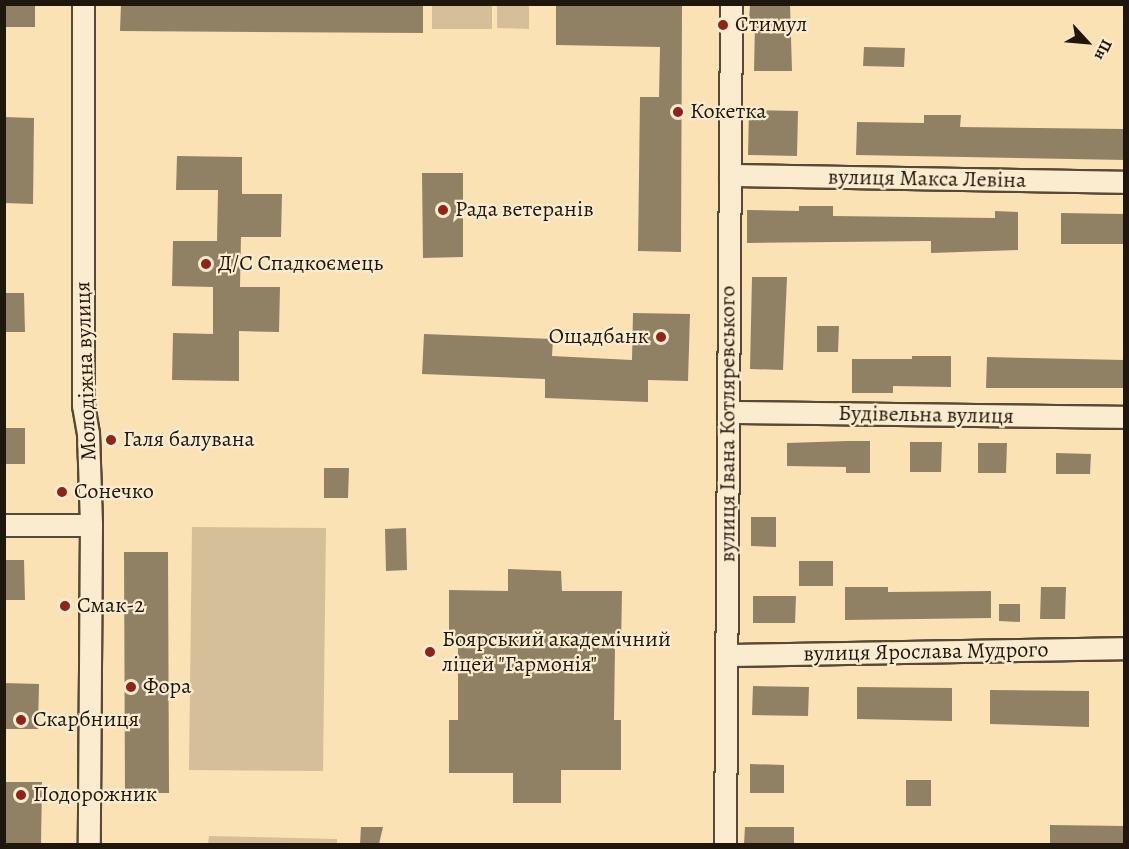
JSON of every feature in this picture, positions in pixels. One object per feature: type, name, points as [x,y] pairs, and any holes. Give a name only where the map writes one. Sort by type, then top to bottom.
[{"type":"street","name":"Молодіжна вулиця","points":[[83,4],[83,405],[88,433],[91,525],[89,844]]},
{"type":"street","name":"вулиця Івана Котляревського","points":[[725,844],[731,4]]},
{"type":"street","name":"вулиця Макса Левіна","points":[[730,175],[1125,182]]},
{"type":"street","name":"Будівельна вулиця","points":[[728,412],[1125,417]]},
{"type":"street","points":[[4,525],[91,525]]},
{"type":"street","name":"вулиця Ярослава Мудрого","points":[[727,655],[1125,648]]},
{"type":"shaded area","points":[[432,5],[492,5],[492,29],[432,29]]},
{"type":"shaded area","points":[[497,5],[529,5],[529,29],[497,28]]},
{"type":"shaded area","points":[[192,527],[326,528],[323,771],[189,770]]},
{"type":"shaded area","points":[[209,836],[337,839],[337,844],[208,844]]},
{"type":"building","points":[[4,4],[35,4],[35,27],[4,27]]},
{"type":"building","points":[[121,4],[423,4],[423,33],[120,31]]},
{"type":"building","points":[[556,4],[682,4],[681,252],[638,251],[640,97],[659,97],[660,47],[556,45]]},
{"type":"building","points":[[750,4],[790,4],[792,71],[754,71],[755,22],[749,22]]},
{"type":"building","points":[[864,47],[905,48],[904,67],[863,66]]},
{"type":"building","points":[[749,110],[798,111],[797,156],[748,155]]},
{"type":"building","points":[[924,115],[961,115],[960,127],[1125,129],[1125,160],[856,155],[857,122],[924,123]]},
{"type":"building","points":[[4,117],[34,118],[33,204],[4,203]]},
{"type":"building","name":"Д/С Спадкоємець","points":[[177,156],[242,157],[242,194],[282,194],[281,237],[241,237],[240,287],[280,287],[279,332],[239,331],[239,381],[172,380],[173,333],[213,334],[213,287],[172,286],[173,241],[217,241],[218,190],[176,190]]},
{"type":"building","points":[[422,173],[463,173],[463,257],[423,258]]},
{"type":"building","points":[[799,206],[833,206],[833,216],[995,218],[995,211],[1018,212],[1018,250],[931,253],[931,241],[747,243],[747,210],[799,211]]},
{"type":"building","points":[[1061,213],[1125,214],[1125,244],[1061,244]]},
{"type":"building","points":[[752,277],[787,277],[783,370],[750,369]]},
{"type":"building","points":[[4,293],[24,293],[25,332],[4,332]]},
{"type":"building","points":[[633,313],[690,314],[688,381],[648,380],[648,402],[545,398],[545,379],[422,374],[424,334],[553,339],[552,356],[632,360]]},
{"type":"building","points":[[817,326],[839,326],[838,352],[817,352]]},
{"type":"building","points":[[912,356],[951,356],[951,387],[893,386],[893,393],[852,393],[852,359],[912,359]]},
{"type":"building","points":[[987,357],[1125,360],[1125,388],[986,388]]},
{"type":"building","points":[[4,428],[25,428],[25,464],[4,464]]},
{"type":"building","points":[[870,441],[870,473],[846,473],[846,467],[787,466],[787,443]]},
{"type":"building","points":[[910,442],[942,442],[941,472],[910,472]]},
{"type":"building","points":[[978,443],[1007,443],[1006,473],[978,473]]},
{"type":"building","points":[[1056,453],[1091,454],[1090,474],[1056,474]]},
{"type":"building","points":[[324,468],[349,468],[348,498],[324,498]]},
{"type":"building","points":[[751,517],[776,517],[776,547],[751,546]]},
{"type":"building","points":[[406,528],[407,570],[386,571],[385,529]]},
{"type":"building","points":[[124,552],[168,552],[169,793],[125,793]]},
{"type":"building","points":[[4,560],[24,560],[25,600],[4,600]]},
{"type":"building","points":[[799,561],[833,561],[833,586],[799,586]]},
{"type":"building","points":[[508,569],[561,571],[562,591],[622,591],[621,647],[615,647],[614,720],[621,720],[621,770],[561,770],[561,803],[513,803],[513,773],[449,773],[449,720],[458,720],[458,645],[449,645],[449,590],[508,591]]},
{"type":"building","points":[[845,587],[888,587],[888,592],[991,591],[991,618],[845,620]]},
{"type":"building","points":[[1041,587],[1066,587],[1065,619],[1040,619]]},
{"type":"building","points":[[753,596],[796,596],[795,623],[753,623]]},
{"type":"building","points":[[999,604],[1020,604],[1020,622],[999,621]]},
{"type":"building","points":[[4,683],[39,684],[38,729],[4,729]]},
{"type":"building","points":[[753,686],[809,687],[808,716],[752,715]]},
{"type":"building","points":[[857,687],[952,688],[952,721],[857,719]]},
{"type":"building","points":[[990,690],[1089,691],[1089,727],[990,724]]},
{"type":"building","points":[[750,764],[784,765],[784,793],[750,793]]},
{"type":"building","points":[[906,780],[931,780],[931,806],[906,806]]},
{"type":"building","points":[[4,782],[42,782],[41,844],[4,844]]},
{"type":"building","points":[[1050,825],[1125,826],[1125,844],[1050,844]]},
{"type":"building","points":[[361,827],[383,827],[379,844],[360,844]]},
{"type":"building","points":[[745,827],[794,827],[794,844],[744,844]]},
{"type":"place","name":"Стимул","points":[[723,25]]},
{"type":"place","name":"Кокетка","points":[[678,112]]},
{"type":"place","name":"Рада ветеранів","points":[[443,210]]},
{"type":"place","name":"Д/С Спадкоємець","points":[[206,264]]},
{"type":"place","name":"Ощадбанк","points":[[661,337]]},
{"type":"place","name":"Галя балувана","points":[[111,440]]},
{"type":"place","name":"Сонечко","points":[[62,492]]},
{"type":"place","name":"Смак-2","points":[[65,606]]},
{"type":"place","name":"Боярський академічний ліцей \"Гармонія\"","points":[[430,652]]},
{"type":"place","name":"Фора","points":[[131,687]]},
{"type":"place","name":"Скарбниця","points":[[21,720]]},
{"type":"place","name":"Подорожник","points":[[21,795]]}]
